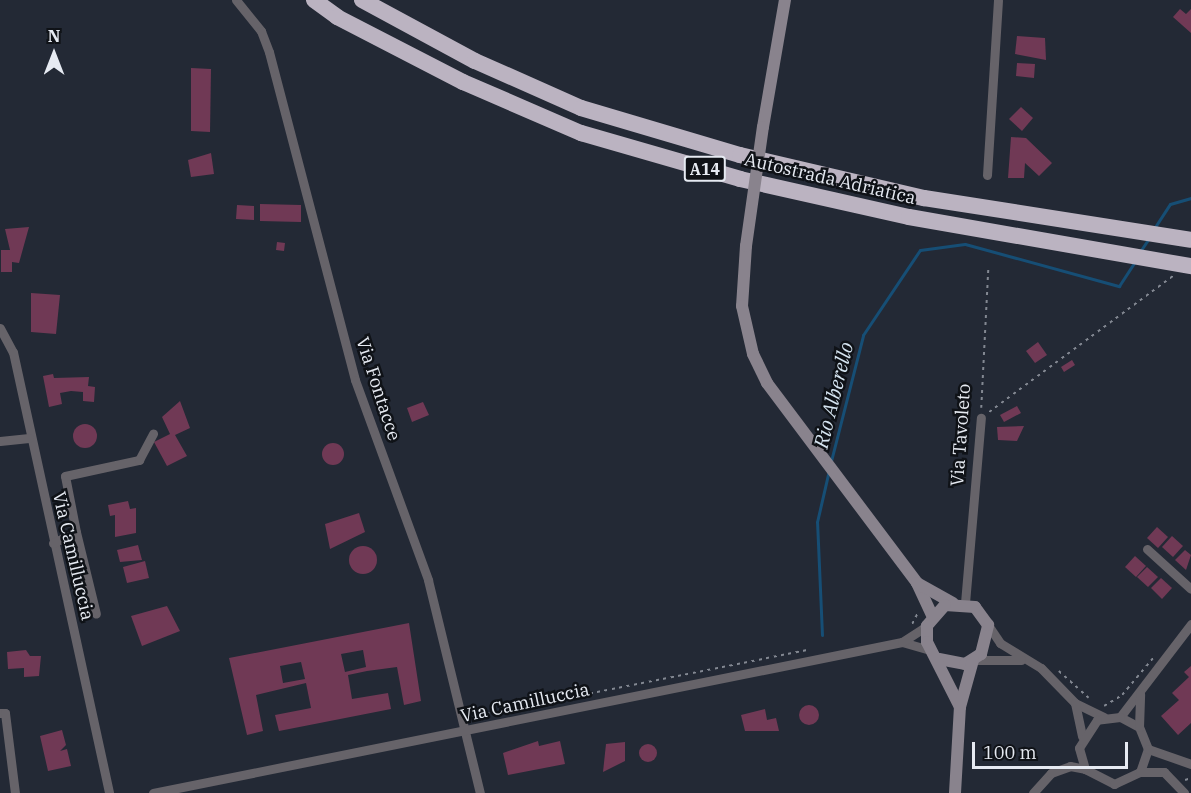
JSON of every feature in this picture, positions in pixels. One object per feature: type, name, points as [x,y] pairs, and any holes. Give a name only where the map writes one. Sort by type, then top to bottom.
[{"type":"highway","name":"Autostrada Adriatica","points":[[314,0],[337,17],[463,82],[581,133],[741,179],[909,217],[1124,254],[1185,267]]},
{"type":"highway","name":"Autostrada Adriatica","points":[[362,0],[475,61],[592,111],[741,154],[924,198],[1191,240]]},
{"type":"main road","points":[[785,0],[763,127],[746,246],[742,306],[753,354],[767,383],[917,583],[929,621],[934,654],[960,706]]},
{"type":"main road","points":[[917,583],[959,603],[988,625],[986,646],[974,660],[960,706],[955,793]]},
{"type":"main road","points":[[929,621],[959,603]]},
{"type":"main road","points":[[934,654],[956,665],[974,660]]},
{"type":"street","name":"Via Fontacce","points":[[236,0],[261,31],[269,52],[355,381],[428,580],[460,719],[469,731],[480,793]]},
{"type":"street","points":[[987,176],[998,0]]},
{"type":"street","name":"Via Camilluccia","points":[[0,328],[13,352],[29,438],[109,793]]},
{"type":"street","name":"Via Tavoleto","points":[[959,603],[981,418]]},
{"type":"street","points":[[96,614],[65,476],[139,460],[153,435]]},
{"type":"street","points":[[0,441],[29,438]]},
{"type":"street","points":[[53,543],[76,532]]},
{"type":"street","points":[[1147,549],[1191,588]]},
{"type":"street","name":"Via Camilluccia","points":[[153,793],[902,642],[929,621]]},
{"type":"street","points":[[1120,717],[1140,694],[1191,624]]},
{"type":"street","points":[[988,625],[1021,660]]},
{"type":"street","name":"Via Camilluccia","points":[[902,642],[934,654]]},
{"type":"street","points":[[974,660],[1021,660],[1041,668],[1075,703],[1104,717],[1120,717],[1139,728]]},
{"type":"street","points":[[1140,694],[1139,728],[1148,749],[1140,772]]},
{"type":"street","points":[[1075,703],[1082,737],[1085,769]]},
{"type":"street","points":[[0,713],[5,713],[15,793]]},
{"type":"street","points":[[1082,737],[1104,717]]},
{"type":"street","points":[[1148,749],[1188,761],[1191,748]]},
{"type":"street","points":[[1033,793],[1051,773],[1070,766],[1085,769],[1102,783],[1125,782],[1140,772],[1164,772],[1184,793]]},
{"type":"street","points":[[1124,793],[1125,782]]},
{"type":"path","points":[[981,418],[1145,301],[1185,267]]},
{"type":"path","name":"Via Tavoleto","points":[[981,418],[988,268]]},
{"type":"path","points":[[911,627],[924,604]]},
{"type":"path","points":[[460,719],[818,650]]},
{"type":"path","points":[[1099,708],[1122,695],[1148,659],[1165,657]]},
{"type":"path","points":[[1054,668],[1094,703]]},
{"type":"building","points":[[1180,9],[1186,14],[1191,9],[1191,33],[1173,17]]},
{"type":"building","points":[[1017,36],[1045,38],[1046,60],[1015,54]]},
{"type":"building","points":[[1017,63],[1035,64],[1034,78],[1016,76]]},
{"type":"building","points":[[191,68],[211,69],[210,132],[191,131]]},
{"type":"building","points":[[1021,107],[1033,118],[1022,131],[1009,119]]},
{"type":"building","points":[[1011,137],[1026,138],[1052,163],[1039,176],[1025,163],[1024,178],[1008,178]]},
{"type":"building","points":[[211,153],[214,174],[191,177],[188,160]]},
{"type":"building","points":[[260,204],[301,205],[301,222],[260,221]]},
{"type":"building","points":[[237,205],[254,206],[254,220],[236,219]]},
{"type":"building","points":[[29,227],[19,263],[12,262],[12,272],[1,272],[1,250],[10,250],[5,229]]},
{"type":"building","points":[[277,242],[285,243],[284,251],[276,250]]},
{"type":"building","points":[[31,293],[60,295],[56,334],[31,332]]},
{"type":"building","points":[[1038,342],[1047,355],[1035,363],[1026,351]]},
{"type":"building","points":[[1072,360],[1075,365],[1064,372],[1061,367]]},
{"type":"building","points":[[53,374],[54,378],[89,377],[88,386],[95,387],[94,402],[83,401],[83,392],[71,391],[60,393],[62,404],[49,407],[43,376]]},
{"type":"building","points":[[180,401],[190,428],[175,435],[187,456],[167,466],[154,442],[170,434],[162,417]]},
{"type":"building","points":[[423,402],[429,415],[412,422],[407,408]]},
{"type":"building","points":[[1017,406],[1021,413],[1004,422],[1000,415]]},
{"type":"building","points":[[85,424],[90,425],[96,431],[96,441],[90,447],[85,448],[80,447],[74,441],[73,436],[74,431],[80,425]]},
{"type":"building","points":[[1024,426],[1017,441],[998,440],[997,427]]},
{"type":"building","points":[[333,443],[341,446],[344,454],[341,462],[333,465],[325,462],[322,454],[325,446]]},
{"type":"building","points":[[128,501],[130,509],[136,508],[136,533],[115,537],[115,515],[110,516],[108,505]]},
{"type":"building","points":[[359,513],[365,532],[330,549],[325,524]]},
{"type":"building","points":[[1157,527],[1168,537],[1158,548],[1147,538]]},
{"type":"building","points":[[1172,536],[1183,546],[1173,557],[1162,547]]},
{"type":"building","points":[[138,545],[142,560],[120,562],[117,550]]},
{"type":"building","points":[[363,546],[373,550],[377,560],[373,570],[363,574],[353,570],[349,560],[353,550]]},
{"type":"building","points":[[1185,550],[1191,555],[1186,570],[1175,560]]},
{"type":"building","points":[[1135,556],[1146,566],[1136,577],[1125,567]]},
{"type":"building","points":[[145,561],[149,578],[127,583],[123,567]]},
{"type":"building","points":[[1147,567],[1158,577],[1148,587],[1137,577]]},
{"type":"building","points":[[1161,578],[1172,588],[1162,599],[1151,588]]},
{"type":"building","points":[[167,606],[180,631],[142,646],[131,616]]},
{"type":"building","points":[[409,623],[421,701],[404,705],[397,667],[367,671],[348,675],[352,699],[388,693],[391,709],[279,731],[275,715],[311,708],[306,683],[256,695],[263,731],[247,735],[229,658]],"holes":[[[363,650],[366,667],[345,672],[341,654]],[[301,662],[305,679],[283,683],[280,666]]]},
{"type":"building","points":[[26,650],[30,656],[41,656],[39,676],[24,677],[24,668],[8,669],[7,652]]},
{"type":"building","points":[[1191,666],[1191,723],[1178,735],[1161,716],[1179,700],[1172,693],[1189,677],[1184,672]]},
{"type":"building","points":[[805,705],[813,705],[819,711],[819,719],[813,725],[805,725],[799,719],[799,711]]},
{"type":"building","points":[[765,709],[767,720],[776,718],[779,731],[745,731],[741,715]]},
{"type":"building","points":[[62,730],[66,745],[60,751],[67,749],[71,766],[48,771],[40,736]]},
{"type":"building","points":[[538,741],[539,746],[560,741],[565,764],[508,775],[503,753]]},
{"type":"building","points":[[625,742],[625,761],[603,772],[606,744]]},
{"type":"building","points":[[648,744],[656,749],[657,753],[652,761],[648,762],[640,757],[639,753],[644,745]]},
{"type":"waterway","name":"Rio Alberello","points":[[1155,227],[1170,204],[1191,198]]},
{"type":"waterway","name":"Rio Alberello","points":[[1141,250],[1149,238]]},
{"type":"waterway","name":"Rio Alberello","points":[[831,461],[863,335],[920,250],[965,244],[1119,286],[1135,261]]},
{"type":"waterway","name":"Rio Alberello","points":[[822,635],[817,522],[829,470]]}]
